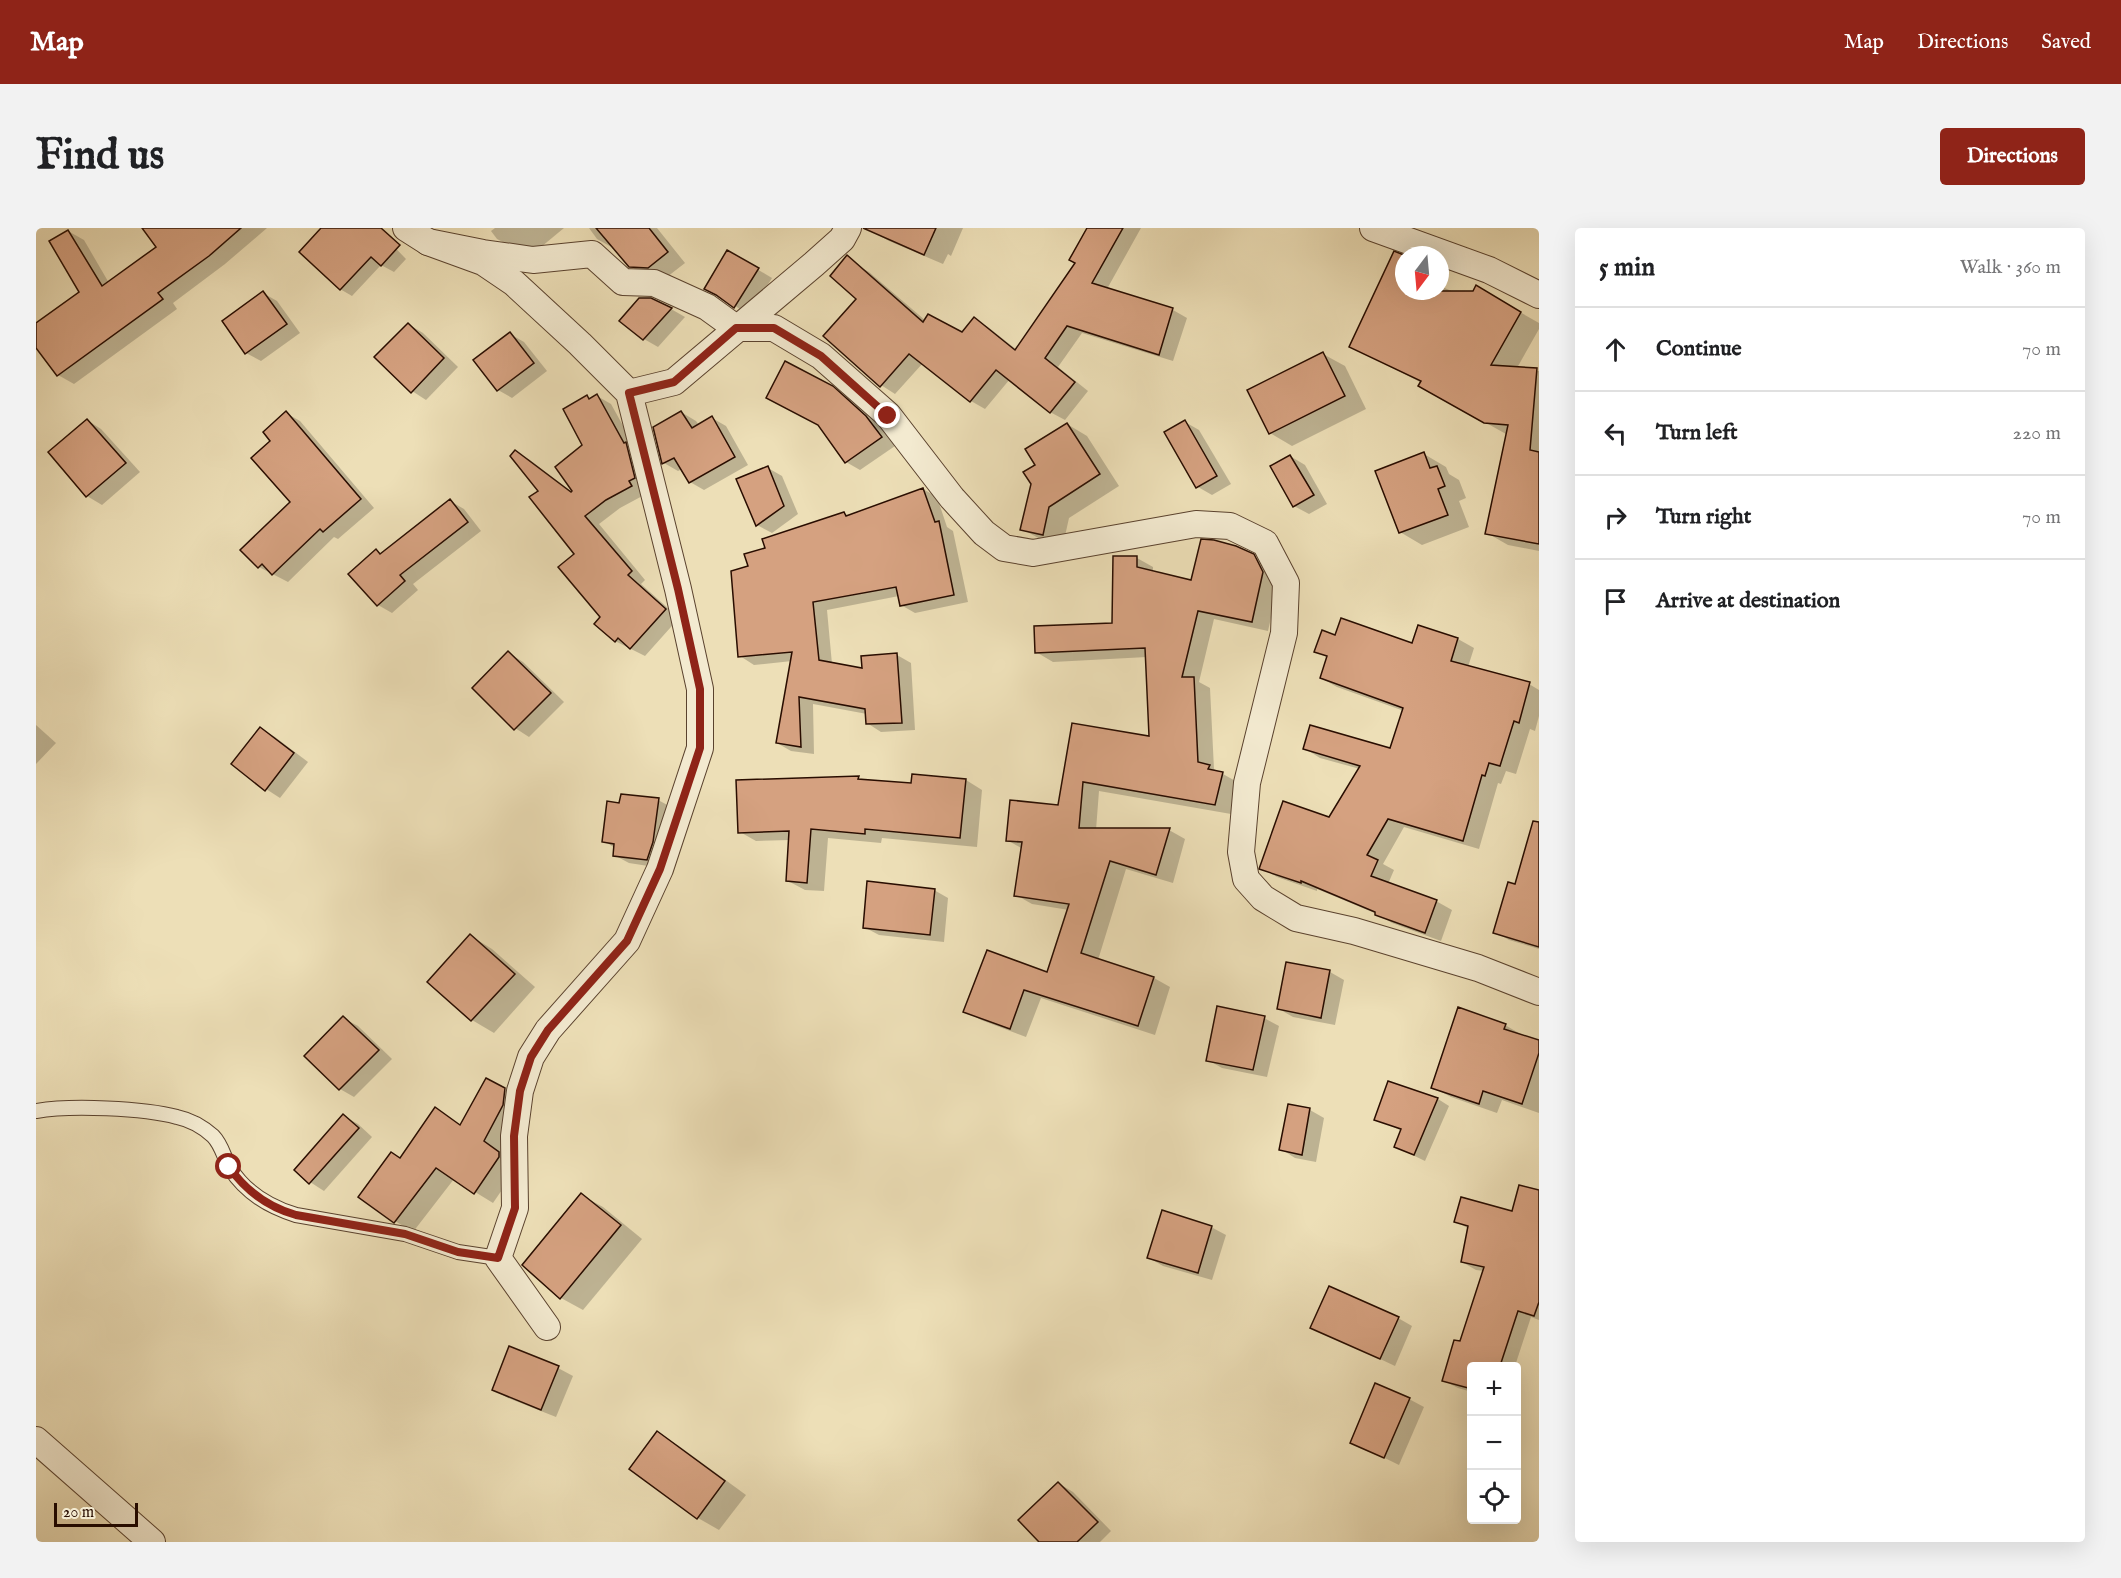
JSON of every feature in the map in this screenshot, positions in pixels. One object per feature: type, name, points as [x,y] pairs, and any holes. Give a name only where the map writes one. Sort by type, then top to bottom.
[{"type":"street","points":[[406,228],[428,243],[483,262],[514,284],[580,344],[629,393],[678,589],[700,689],[700,748],[660,869],[627,941],[548,1030],[531,1057],[520,1091],[514,1136],[515,1208],[498,1258],[547,1327]]},
{"type":"street","points":[[629,393],[674,382],[814,264],[842,238],[848,228]]},
{"type":"street","points":[[1373,228],[1489,270],[1539,295]]},
{"type":"street","points":[[428,243],[533,260],[592,254],[623,282],[654,283],[707,307],[736,328],[774,328],[821,356],[888,416],[952,498],[984,533],[1004,548],[1032,554],[1196,524],[1230,526],[1265,543],[1286,583],[1284,633],[1247,783],[1241,852],[1246,879],[1263,898],[1296,918],[1354,931],[1478,968],[1539,992]]},
{"type":"street","points":[[36,1440],[152,1542]]},
{"type":"lane","points":[[36,1111],[102,1108],[177,1116],[197,1124],[214,1137],[229,1167],[240,1182],[255,1196],[280,1210],[296,1215],[405,1234],[458,1252],[498,1258]]},
{"type":"building","points":[[142,228],[241,228],[209,256],[158,293],[163,299],[57,376],[36,348],[36,323],[79,292],[49,241],[68,230],[102,286],[156,247]]},
{"type":"building","points":[[321,228],[381,228],[400,245],[381,266],[371,257],[340,290],[299,252]]},
{"type":"building","points":[[596,228],[649,228],[668,252],[648,268],[629,267]]},
{"type":"building","points":[[863,228],[936,228],[924,255]]},
{"type":"building","points":[[1087,228],[1123,228],[1092,283],[1173,308],[1159,355],[1067,326],[1045,358],[1075,382],[1050,413],[996,370],[970,402],[909,354],[880,387],[823,336],[856,299],[830,276],[847,255],[923,322],[928,314],[962,332],[974,317],[1015,350],[1075,263],[1069,260]]},
{"type":"building","points":[[727,250],[759,268],[734,308],[704,289]]},
{"type":"building","points":[[1394,251],[1395,300],[1449,300],[1449,291],[1473,291],[1476,285],[1521,312],[1491,365],[1537,368],[1530,450],[1539,452],[1539,544],[1485,534],[1508,425],[1484,423],[1418,386],[1421,381],[1349,347]]},
{"type":"building","points":[[263,291],[287,324],[245,354],[222,321]]},
{"type":"building","points":[[639,298],[651,298],[672,308],[643,340],[619,321]]},
{"type":"building","points":[[408,323],[444,358],[411,393],[374,357]]},
{"type":"building","points":[[510,332],[534,363],[497,391],[473,360]]},
{"type":"building","points":[[1323,352],[1345,396],[1269,434],[1247,390]]},
{"type":"building","points":[[785,361],[833,386],[866,416],[882,437],[845,463],[818,425],[766,398]]},
{"type":"building","points":[[597,394],[624,443],[626,442],[635,478],[629,481],[632,486],[606,500],[585,516],[632,571],[628,575],[666,609],[630,649],[618,638],[615,642],[594,624],[600,617],[558,567],[574,554],[529,497],[538,491],[510,456],[515,450],[571,492],[555,467],[582,445],[563,409],[587,395],[589,399]]},
{"type":"building","points":[[286,411],[361,499],[323,532],[320,529],[272,575],[262,564],[258,568],[240,550],[290,502],[251,458],[270,441],[263,432]]},
{"type":"building","points":[[681,411],[692,428],[712,416],[735,457],[689,483],[674,458],[662,464],[653,427]]},
{"type":"building","points":[[87,419],[126,463],[86,497],[48,452]]},
{"type":"building","points":[[1185,420],[1217,476],[1196,488],[1164,432]]},
{"type":"building","points":[[1067,423],[1100,474],[1049,507],[1043,535],[1020,530],[1031,484],[1023,472],[1035,465],[1025,449]]},
{"type":"building","points":[[1424,452],[1430,468],[1437,466],[1445,486],[1438,489],[1448,515],[1399,533],[1375,471]]},
{"type":"building","points":[[1290,455],[1314,495],[1293,507],[1270,466]]},
{"type":"building","points":[[768,466],[784,506],[756,526],[736,479]]},
{"type":"building","points":[[923,488],[935,522],[939,521],[954,595],[900,606],[896,587],[813,602],[819,660],[862,668],[861,656],[897,653],[902,723],[866,724],[865,709],[799,697],[801,747],[776,743],[792,652],[738,657],[731,571],[748,566],[744,554],[765,548],[762,539],[844,512],[846,516]]},
{"type":"building","points":[[450,499],[468,522],[400,575],[405,581],[377,606],[348,574],[376,549],[380,554]]},
{"type":"building","points":[[1201,539],[1236,546],[1254,554],[1263,572],[1252,622],[1198,611],[1182,677],[1194,677],[1198,762],[1210,765],[1208,769],[1223,772],[1215,805],[1083,782],[1079,828],[1170,828],[1156,875],[1110,861],[1081,953],[1154,977],[1138,1026],[1024,990],[1010,1029],[963,1012],[987,950],[1047,972],[1069,904],[1014,896],[1022,842],[1006,841],[1010,800],[1058,805],[1072,723],[1149,736],[1145,648],[1035,653],[1034,626],[1112,623],[1113,556],[1137,556],[1137,567],[1191,580]]},
{"type":"building","points":[[1341,618],[1412,643],[1418,625],[1458,638],[1451,661],[1530,682],[1519,723],[1514,721],[1500,766],[1489,763],[1485,776],[1482,775],[1463,841],[1388,819],[1367,855],[1378,860],[1371,876],[1437,900],[1425,933],[1375,915],[1375,912],[1301,881],[1301,883],[1259,869],[1283,801],[1329,817],[1360,766],[1303,749],[1310,725],[1390,748],[1403,708],[1320,678],[1327,656],[1314,652],[1322,630],[1335,635]]},
{"type":"building","points":[[508,651],[551,693],[514,730],[472,688]]},
{"type":"building","points":[[260,727],[294,753],[265,791],[231,764]]},
{"type":"building","points":[[912,774],[966,779],[960,838],[865,829],[865,834],[811,829],[807,883],[786,881],[789,831],[738,833],[736,780],[859,776],[858,779],[911,783]]},
{"type":"building","points":[[621,794],[659,798],[653,842],[647,860],[613,856],[614,844],[602,842],[607,801],[619,803]]},
{"type":"building","points":[[1533,821],[1539,822],[1539,947],[1493,933],[1508,882],[1515,884]]},
{"type":"building","points":[[867,881],[935,889],[930,935],[863,928]]},
{"type":"building","points":[[470,934],[515,974],[471,1021],[427,982]]},
{"type":"building","points":[[1286,962],[1330,970],[1321,1018],[1277,1009]]},
{"type":"building","points":[[1217,1006],[1265,1016],[1253,1070],[1206,1061]]},
{"type":"building","points":[[1458,1007],[1506,1024],[1504,1029],[1539,1040],[1539,1053],[1522,1104],[1483,1091],[1479,1104],[1431,1088]]},
{"type":"building","points":[[343,1016],[379,1050],[339,1090],[304,1056]]},
{"type":"building","points":[[486,1078],[505,1088],[503,1105],[484,1141],[499,1152],[499,1157],[474,1194],[436,1168],[394,1223],[358,1197],[391,1152],[400,1158],[435,1107],[460,1125]]},
{"type":"building","points":[[1388,1081],[1438,1098],[1414,1155],[1394,1147],[1401,1129],[1374,1120]]},
{"type":"building","points":[[1288,1104],[1310,1108],[1302,1155],[1279,1150]]},
{"type":"building","points":[[343,1114],[359,1128],[309,1184],[294,1170]]},
{"type":"building","points":[[1519,1185],[1539,1190],[1539,1302],[1534,1316],[1518,1311],[1501,1362],[1467,1362],[1467,1388],[1442,1381],[1454,1340],[1460,1341],[1484,1267],[1461,1262],[1468,1226],[1454,1222],[1461,1197],[1512,1211]]},
{"type":"building","points":[[581,1193],[621,1225],[560,1299],[522,1265]]},
{"type":"building","points":[[1162,1210],[1212,1226],[1198,1273],[1147,1258]]},
{"type":"building","points":[[1329,1286],[1399,1317],[1380,1359],[1310,1328]]},
{"type":"building","points":[[509,1346],[559,1366],[541,1410],[492,1390]]},
{"type":"building","points":[[1375,1383],[1410,1398],[1384,1458],[1350,1443]]},
{"type":"building","points":[[657,1431],[725,1481],[697,1519],[629,1469]]},
{"type":"building","points":[[1058,1482],[1098,1522],[1077,1542],[1039,1542],[1018,1520]]},
{"type":"route","points":[[229,1167],[240,1182],[255,1196],[280,1210],[296,1215],[405,1234],[458,1252],[498,1258],[515,1208],[514,1136],[520,1091],[531,1057],[548,1030],[627,941],[660,869],[700,748],[700,689],[678,589],[629,393],[674,382],[736,328],[774,328],[821,356],[888,416]]}]
